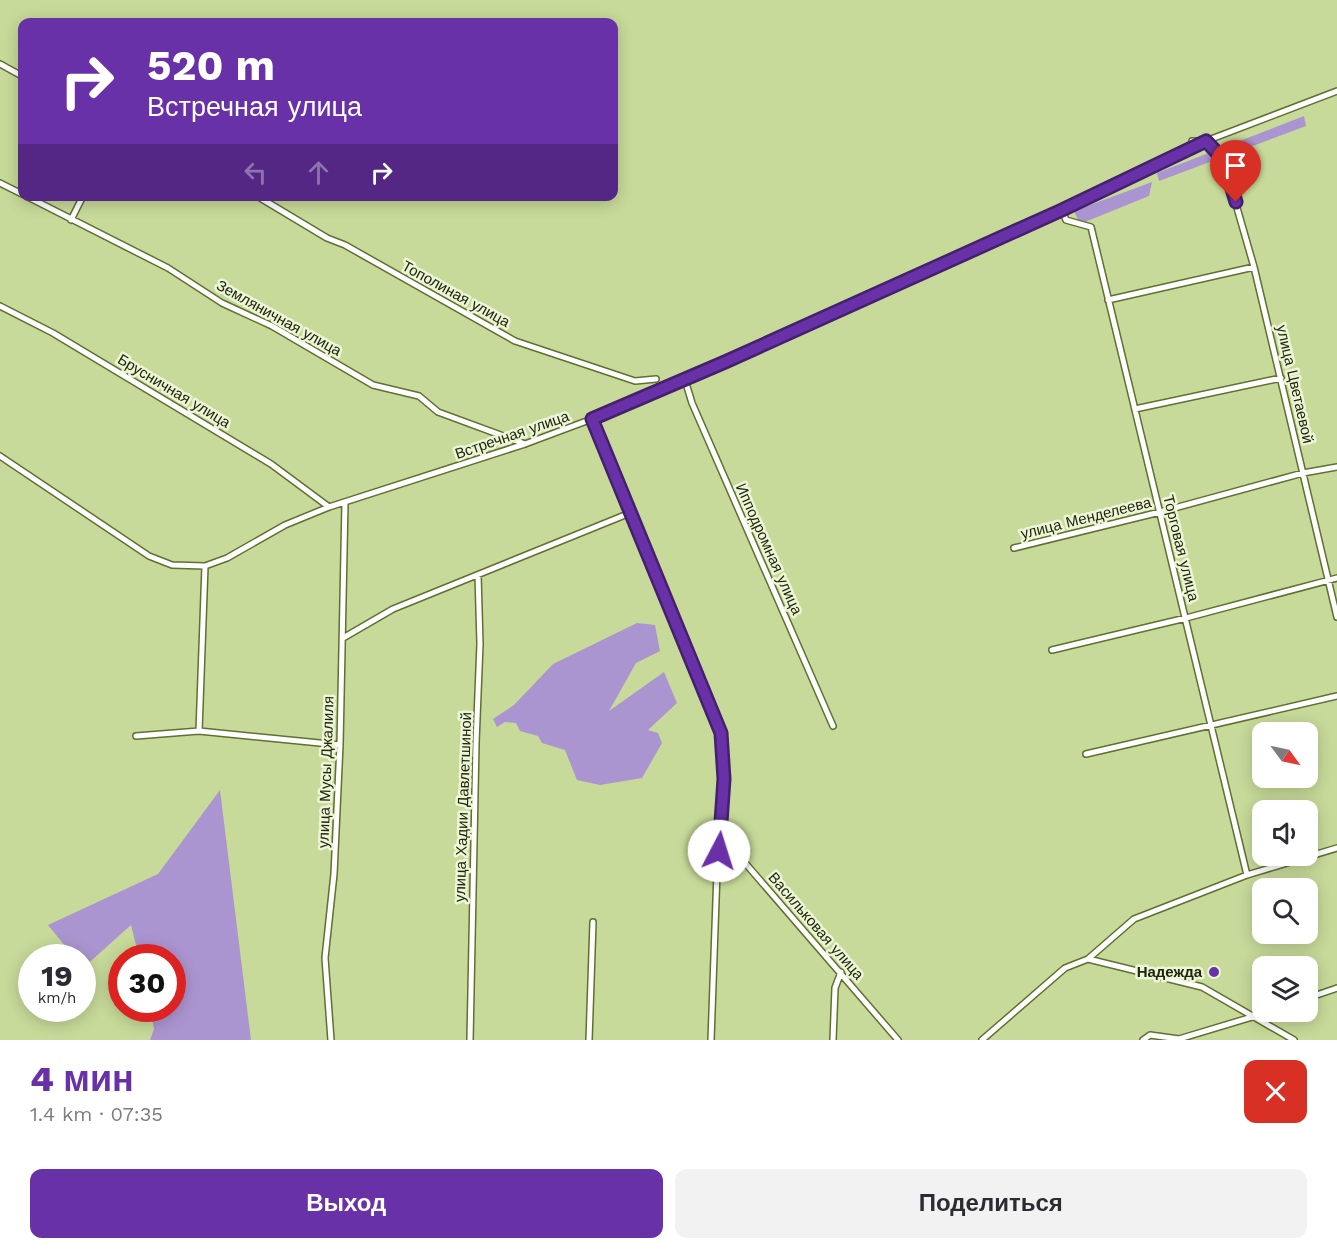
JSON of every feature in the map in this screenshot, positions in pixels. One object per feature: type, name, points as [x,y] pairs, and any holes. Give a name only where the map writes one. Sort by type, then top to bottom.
[{"type":"street","points":[[0,64],[18,74]]},
{"type":"street","name":"Встречная улица","points":[[0,456],[149,556],[172,565],[205,566],[227,558],[285,525],[329,507],[525,444],[685,380],[1062,210],[1206,141],[1337,91]]},
{"type":"street","points":[[1192,141],[1206,141]]},
{"type":"street","name":"улица Цветаевой","points":[[1206,141],[1223,159],[1254,267],[1337,616]]},
{"type":"street","name":"Земляничная улица","points":[[0,183],[18,192]]},
{"type":"street","name":"Земляничная улица","points":[[35,201],[168,268],[222,303],[272,326],[373,385],[419,396],[438,412],[525,444]]},
{"type":"street","points":[[71,220],[80,201]]},
{"type":"street","name":"Тополиная улица","points":[[265,201],[327,238],[345,245],[515,341],[635,381],[656,379]]},
{"type":"street","name":"Торговая улица","points":[[1062,210],[1066,220],[1091,227],[1247,874]]},
{"type":"street","points":[[1108,300],[1254,267]]},
{"type":"street","name":"Брусничная улица","points":[[0,306],[53,333],[271,464],[329,507]]},
{"type":"street","points":[[1135,409],[1281,378]]},
{"type":"street","name":"Ипподромная улица","points":[[685,380],[692,402],[833,726]]},
{"type":"street","points":[[592,419],[721,733],[724,779],[722,830],[717,872],[711,1040]]},
{"type":"street","name":"улица Менделеева","points":[[1014,548],[1160,512],[1303,472],[1337,467]]},
{"type":"street","name":"улица Мусы Джалиля","points":[[331,1040],[325,958],[334,874],[340,745],[345,503]]},
{"type":"street","points":[[343,638],[393,609],[630,513]]},
{"type":"street","points":[[200,731],[205,566]]},
{"type":"street","name":"улица Хадии Давлетшиной","points":[[470,1040],[480,644],[478,575]]},
{"type":"street","points":[[1052,650],[1337,578]]},
{"type":"street","points":[[1086,754],[1337,696]]},
{"type":"street","points":[[136,736],[200,731],[340,745]]},
{"type":"street","name":"Васильковая улица","points":[[722,830],[746,864],[898,1040]]},
{"type":"street","points":[[982,1040],[1065,968],[1088,958],[1134,919],[1247,874],[1337,848]]},
{"type":"street","points":[[589,1040],[593,922]]},
{"type":"street","points":[[1088,958],[1202,987],[1252,1017]]},
{"type":"street","points":[[833,1040],[835,988],[841,972]]},
{"type":"street","points":[[1318,995],[1337,988]]},
{"type":"street","points":[[1143,1040],[1150,1035],[1179,1040],[1252,1018]]},
{"type":"street","points":[[1260,1022],[1294,1040]]},
{"type":"shaded area","points":[[1304,116],[1306,126],[1159,181],[1157,173]]},
{"type":"shaded area","points":[[1152,182],[1149,196],[1080,224],[1074,211]]},
{"type":"shaded area","points":[[637,623],[655,625],[660,651],[636,663],[609,711],[664,672],[677,703],[648,730],[658,733],[662,743],[642,778],[600,785],[577,780],[565,750],[542,743],[538,736],[520,731],[516,723],[505,722],[497,727],[493,719],[514,705],[553,664]]},
{"type":"shaded area","points":[[220,790],[251,1040],[150,1040],[154,1029],[153,1022],[186,1022],[186,944],[136,944],[131,925],[96,956],[96,944],[63,944],[48,925],[158,874]]},
{"type":"place","name":"Надежда","points":[[1214,972]]},
{"type":"route","points":[[719,851],[724,779],[721,733],[592,419],[685,380],[1062,210],[1206,141],[1223,159],[1236,202]]}]
